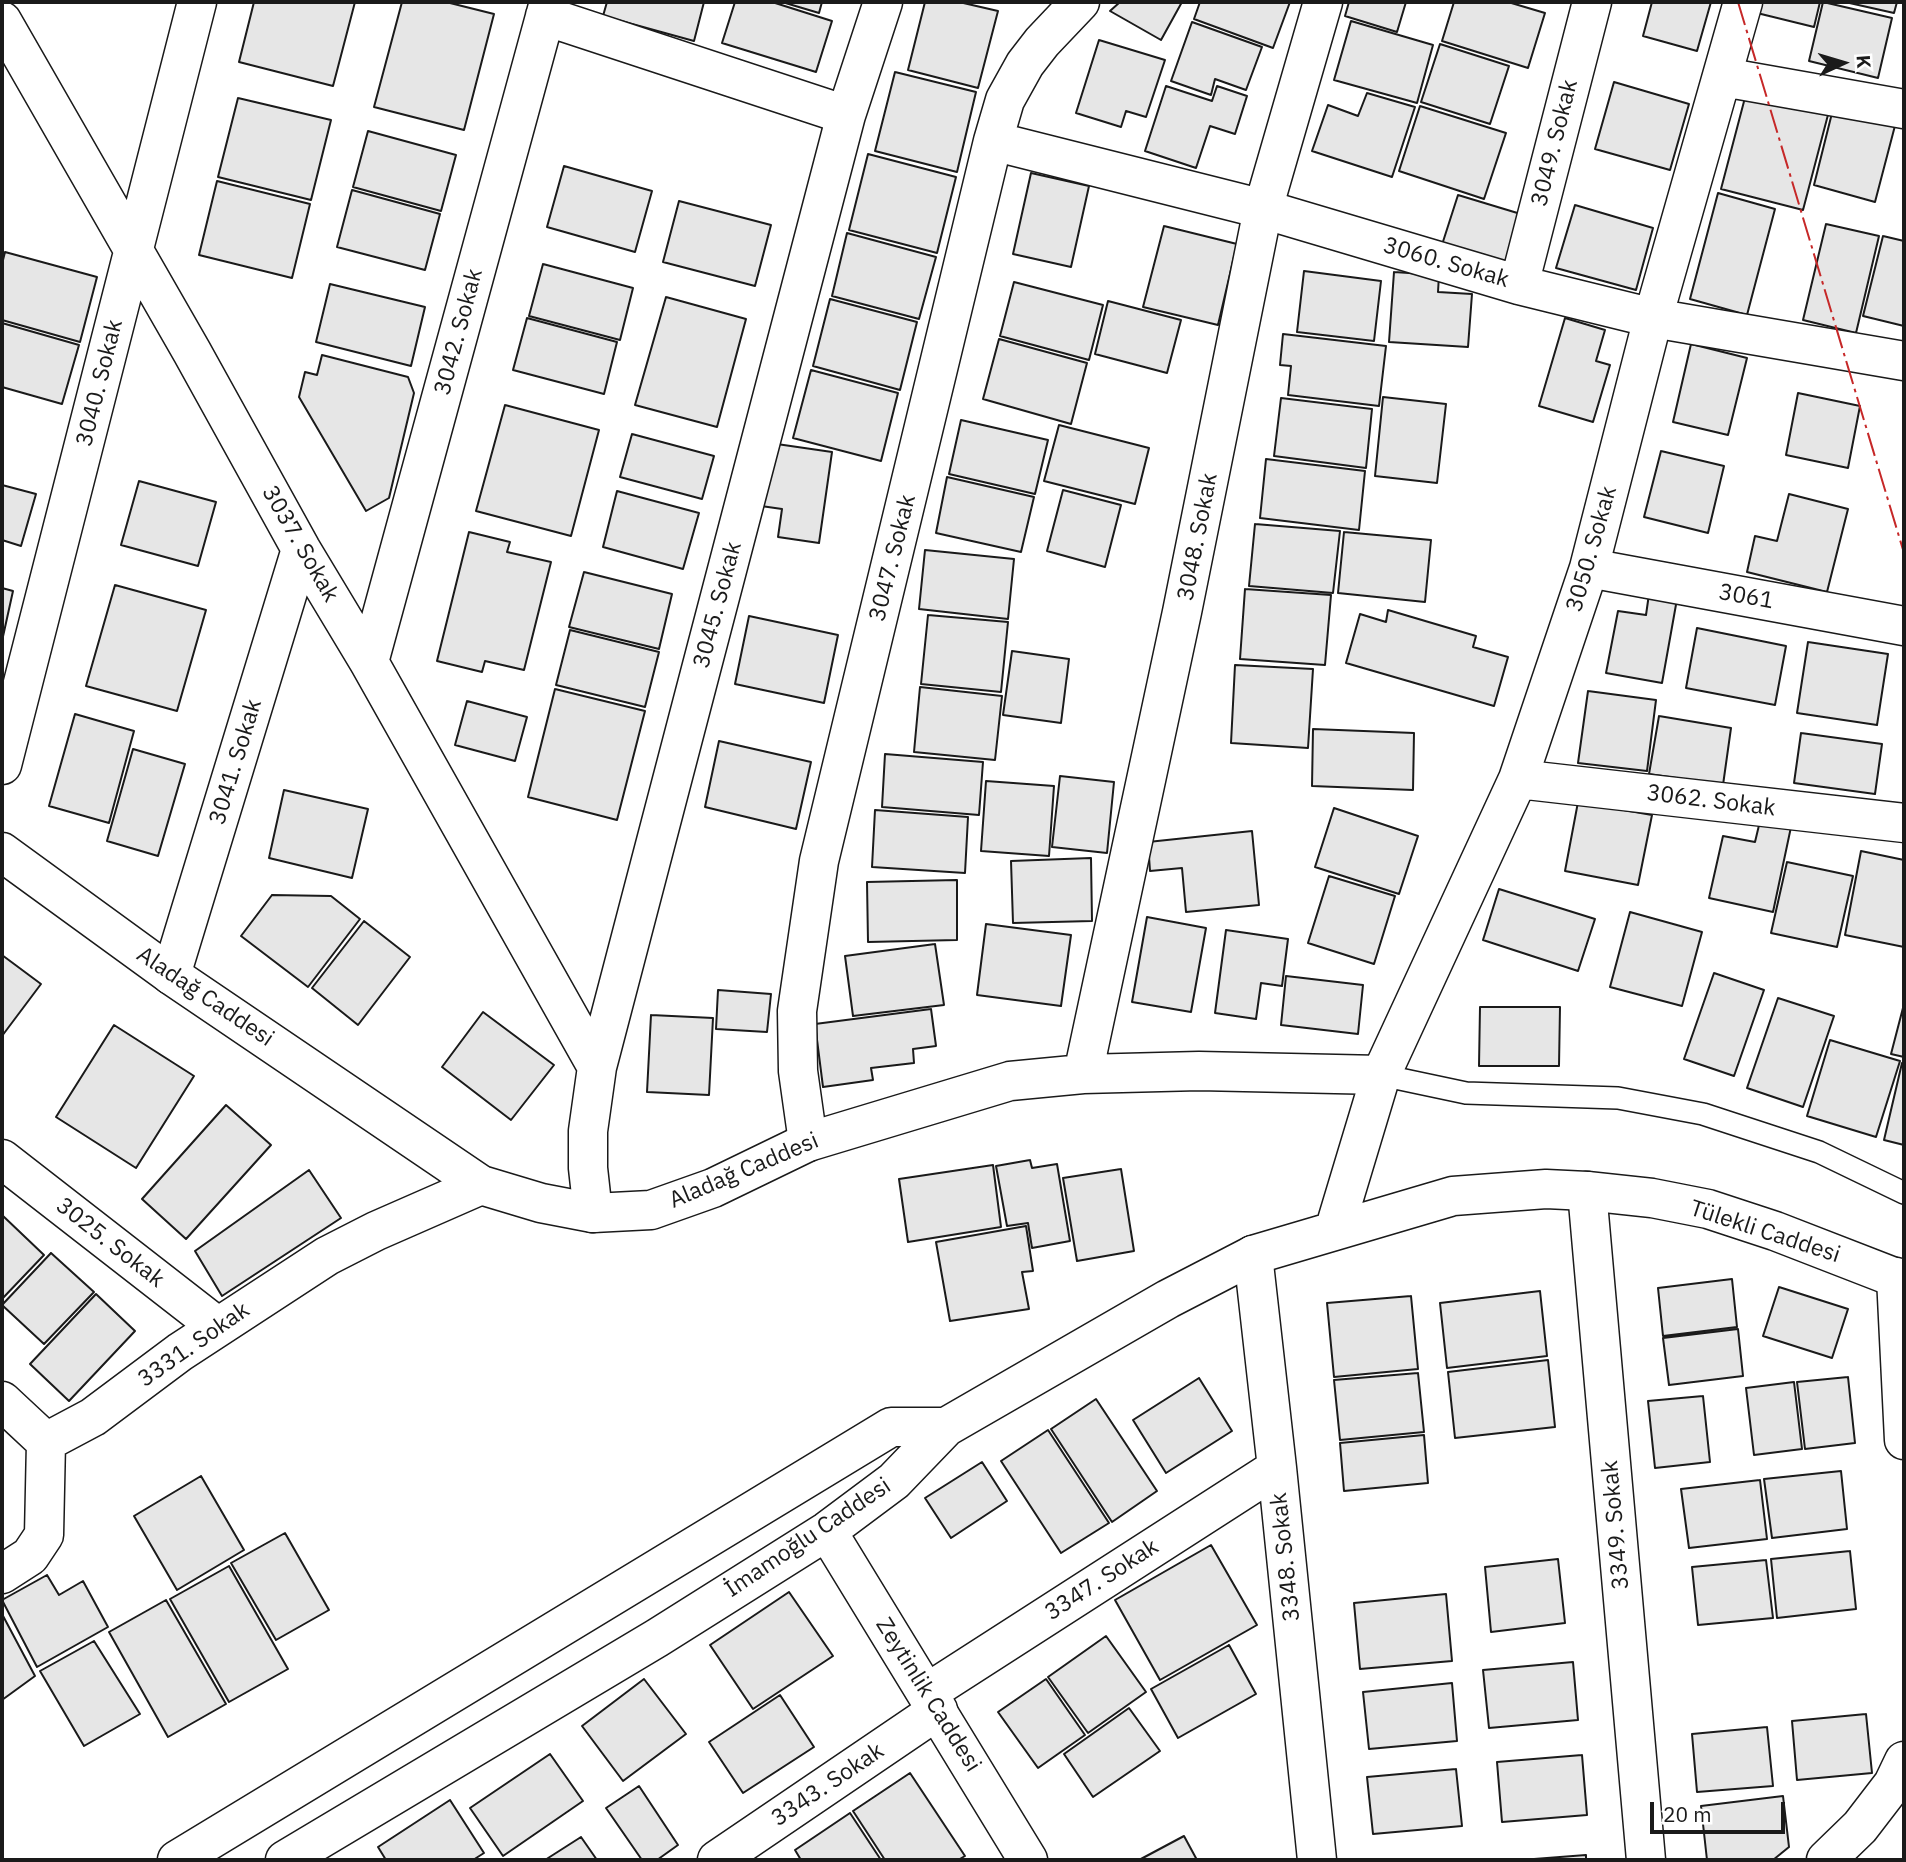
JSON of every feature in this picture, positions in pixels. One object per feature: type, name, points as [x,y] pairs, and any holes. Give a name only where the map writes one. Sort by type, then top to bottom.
[{"type":"street","name":"3040. Sokak","points":[[2,765],[198,2]]},
{"type":"street","name":"3045. Sokak","points":[[593,1213],[588,1168],[588,1131],[597,1067],[846,116],[883,2]]},
{"type":"street","name":"3048. Sokak","points":[[1083,1074],[1182,612],[1263,209],[1323,2]]},
{"type":"street","name":"3049. Sokak","points":[[1519,285],[1592,2]]},
{"type":"street","name":"3050. Sokak","points":[[1381,1074],[1518,779],[1589,568],[1653,318],[1743,2]]},
{"type":"street","name":"3047. Sokak","points":[[808,1142],[798,1071],[797,1011],[819,861],[1005,100],[1025,64],[1077,3]]},
{"type":"street","points":[[547,9],[846,116]]},
{"type":"street","name":"3042. Sokak","points":[[369,662],[547,9]]},
{"type":"street","name":"3037. Sokak","points":[[2,21],[597,1067]]},
{"type":"street","points":[[1723,77],[1904,109]]},
{"type":"street","name":"3060. Sokak","points":[[993,141],[1263,209],[1519,285],[1653,318],[1904,361]]},
{"type":"street","name":"3041. Sokak","points":[[171,975],[301,549]]},
{"type":"street","name":"3061","points":[[1589,568],[1904,626]]},
{"type":"street","name":"3062. Sokak","points":[[1518,779],[1904,823]]},
{"type":"street","name":"Aladağ Caddesi","points":[[2,852],[171,975],[481,1185],[541,1203],[593,1213],[651,1210],[713,1188],[808,1142],[1010,1081],[1083,1074],[1199,1071],[1381,1074]]},
{"type":"street","points":[[1334,1231],[1381,1074]]},
{"type":"street","name":"3025. Sokak","points":[[2,1159],[218,1326]]},
{"type":"street","name":"3331. Sokak","points":[[46,1442],[93,1417],[218,1326],[327,1256],[376,1231],[481,1185]]},
{"type":"street","name":"Tülekli Caddesi","points":[[1334,1231],[1453,1196],[1545,1189],[1587,1191],[1652,1198],[1708,1209],[1776,1231],[1900,1279]]},
{"type":"street","name":"3349. Sokak","points":[[1587,1191],[1646,1860]]},
{"type":"street","name":"İmamoğlu Caddesi","points":[[285,1860],[657,1638],[827,1531],[894,1481],[946,1427],[1168,1299],[1253,1255],[1334,1231]]},
{"type":"street","name":"3348. Sokak","points":[[1253,1255],[1317,1860]]},
{"type":"street","points":[[1900,1279],[1904,1440]]},
{"type":"street","points":[[2,1401],[46,1442],[44,1535],[30,1556],[2,1574]]},
{"type":"street","points":[[2,1426],[46,1442]]},
{"type":"street","points":[[177,1860],[891,1427],[946,1427]]},
{"type":"street","name":"3347. Sokak","points":[[932,1701],[1277,1468]]},
{"type":"street","name":"Zeytinlik Caddesi","points":[[827,1531],[1028,1860]]},
{"type":"street","name":"3343. Sokak","points":[[717,1860],[932,1701]]},
{"type":"street","points":[[1826,1860],[1865,1843],[1904,1761]]},
{"type":"lane","points":[[1381,1074],[1466,1093],[1618,1098],[1703,1114],[1819,1152],[1904,1193]]},
{"type":"building","points":[[254,2],[355,2],[333,86],[239,62]]},
{"type":"building","points":[[402,2],[446,2],[494,14],[464,130],[374,107]]},
{"type":"building","points":[[607,2],[704,2],[694,41],[603,16]]},
{"type":"building","points":[[735,2],[772,2],[832,21],[816,72],[722,43]]},
{"type":"building","points":[[782,2],[822,2],[819,13]]},
{"type":"building","points":[[925,2],[959,2],[998,11],[978,88],[908,70]]},
{"type":"building","points":[[1120,2],[1182,2],[1161,40],[1110,11]]},
{"type":"building","points":[[1200,2],[1290,2],[1273,48],[1194,19]]},
{"type":"building","points":[[1349,2],[1406,2],[1397,32],[1345,16]]},
{"type":"building","points":[[1454,2],[1508,2],[1545,13],[1528,68],[1442,41]]},
{"type":"building","points":[[1652,2],[1711,2],[1697,51],[1643,36]]},
{"type":"building","points":[[1760,2],[1820,2],[1814,27],[1757,13]]},
{"type":"building","points":[[1823,2],[1892,18],[1878,78],[1809,61]]},
{"type":"building","points":[[1845,2],[1897,2],[1894,13]]},
{"type":"building","points":[[1351,21],[1433,45],[1417,103],[1334,80]]},
{"type":"building","points":[[1192,22],[1262,47],[1246,90],[1215,79],[1211,95],[1171,81]]},
{"type":"building","points":[[1099,40],[1165,60],[1146,117],[1126,111],[1121,127],[1076,113]]},
{"type":"building","points":[[1440,44],[1509,66],[1490,124],[1421,102]]},
{"type":"building","points":[[895,72],[976,92],[957,172],[875,151]]},
{"type":"building","points":[[1614,82],[1689,104],[1670,170],[1595,149]]},
{"type":"building","points":[[1166,86],[1212,101],[1217,86],[1247,96],[1235,134],[1210,126],[1196,168],[1145,151]]},
{"type":"building","points":[[1747,90],[1829,111],[1803,210],[1721,189]]},
{"type":"building","points":[[1367,93],[1415,107],[1392,177],[1312,151],[1328,105],[1358,116]]},
{"type":"building","points":[[238,98],[331,120],[311,200],[218,177]]},
{"type":"building","points":[[1835,101],[1897,118],[1875,202],[1814,185]]},
{"type":"building","points":[[1420,106],[1506,133],[1484,199],[1399,171]]},
{"type":"building","points":[[368,131],[456,155],[441,211],[353,187]]},
{"type":"building","points":[[868,154],[956,177],[937,253],[849,230]]},
{"type":"building","points":[[564,166],[652,191],[635,252],[547,227]]},
{"type":"building","points":[[1031,173],[1089,186],[1071,267],[1013,254]]},
{"type":"building","points":[[217,181],[310,204],[292,278],[199,255]]},
{"type":"building","points":[[352,190],[440,214],[425,270],[337,247]]},
{"type":"building","points":[[1718,193],[1775,209],[1747,315],[1690,299]]},
{"type":"building","points":[[1458,195],[1524,215],[1507,270],[1440,251]]},
{"type":"building","points":[[679,201],[771,225],[755,286],[663,262]]},
{"type":"building","points":[[1575,205],[1653,228],[1636,290],[1556,268]]},
{"type":"building","points":[[1826,224],[1879,236],[1856,333],[1803,320]]},
{"type":"building","points":[[1164,226],[1237,244],[1218,325],[1143,307]]},
{"type":"building","points":[[847,233],[936,257],[919,319],[832,296]]},
{"type":"building","points":[[1883,236],[1904,241],[1904,326],[1863,316]]},
{"type":"building","points":[[5,252],[97,277],[80,342],[2,320],[2,264]]},
{"type":"building","points":[[543,264],[633,288],[620,340],[529,316]]},
{"type":"building","points":[[1304,271],[1381,281],[1374,341],[1297,332]]},
{"type":"building","points":[[1394,272],[1439,275],[1438,292],[1472,294],[1468,347],[1389,342]]},
{"type":"building","points":[[1014,282],[1103,305],[1089,360],[1000,336]]},
{"type":"building","points":[[330,284],[425,307],[411,366],[316,342]]},
{"type":"building","points":[[666,297],[746,319],[717,427],[635,405]]},
{"type":"building","points":[[830,299],[917,322],[900,390],[813,366]]},
{"type":"building","points":[[1108,301],[1181,320],[1167,373],[1095,354]]},
{"type":"building","points":[[527,318],[617,342],[604,394],[513,370]]},
{"type":"building","points":[[1565,318],[1605,330],[1596,361],[1610,365],[1593,422],[1539,406]]},
{"type":"building","points":[[2,323],[79,345],[62,404],[2,387]]},
{"type":"building","points":[[1283,334],[1386,346],[1379,406],[1288,395],[1291,366],[1280,365]]},
{"type":"building","points":[[999,339],[1087,363],[1071,424],[983,399]]},
{"type":"building","points":[[1691,344],[1747,358],[1728,435],[1673,422]]},
{"type":"building","points":[[322,355],[408,377],[414,393],[389,498],[366,511],[299,397],[305,372],[317,375]]},
{"type":"building","points":[[811,370],[898,393],[881,461],[793,438]]},
{"type":"building","points":[[1798,393],[1860,406],[1848,468],[1786,455]]},
{"type":"building","points":[[1383,397],[1446,404],[1437,483],[1375,476]]},
{"type":"building","points":[[1281,398],[1372,409],[1366,468],[1274,456]]},
{"type":"building","points":[[505,405],[599,430],[571,536],[476,511]]},
{"type":"building","points":[[961,420],[1048,440],[1035,494],[949,474]]},
{"type":"building","points":[[1059,425],[1149,448],[1135,504],[1044,481]]},
{"type":"building","points":[[632,434],[714,456],[702,499],[620,477]]},
{"type":"building","points":[[763,442],[832,452],[819,543],[778,537],[782,509],[754,505]]},
{"type":"building","points":[[1661,451],[1724,466],[1708,533],[1644,517]]},
{"type":"building","points":[[1266,459],[1365,471],[1359,530],[1260,518]]},
{"type":"building","points":[[947,477],[1034,497],[1021,552],[936,533]]},
{"type":"building","points":[[139,481],[216,502],[198,566],[121,545]]},
{"type":"building","points":[[2,485],[36,494],[21,546],[2,540]]},
{"type":"building","points":[[1063,490],[1121,505],[1105,567],[1047,551]]},
{"type":"building","points":[[617,491],[699,513],[683,569],[603,547]]},
{"type":"building","points":[[1789,494],[1848,509],[1827,592],[1747,572],[1755,536],[1777,541]]},
{"type":"building","points":[[1255,524],[1340,531],[1333,593],[1249,586]]},
{"type":"building","points":[[469,532],[510,542],[507,552],[551,562],[524,670],[485,661],[482,672],[437,661]]},
{"type":"building","points":[[1344,532],[1431,540],[1425,602],[1338,593]]},
{"type":"building","points":[[925,550],[1014,559],[1008,619],[919,609]]},
{"type":"building","points":[[584,572],[672,594],[659,649],[569,627]]},
{"type":"building","points":[[115,585],[206,610],[177,711],[86,686]]},
{"type":"building","points":[[2,588],[13,591],[2,641]]},
{"type":"building","points":[[1245,589],[1331,595],[1325,665],[1240,659]]},
{"type":"building","points":[[1649,594],[1677,599],[1662,683],[1606,673],[1618,611],[1646,615]]},
{"type":"building","points":[[1388,610],[1476,636],[1473,647],[1508,657],[1494,706],[1346,663],[1360,614],[1386,622]]},
{"type":"building","points":[[928,615],[1008,622],[1001,692],[921,684]]},
{"type":"building","points":[[749,616],[838,635],[824,703],[735,684]]},
{"type":"building","points":[[1697,628],[1786,646],[1775,705],[1686,688]]},
{"type":"building","points":[[570,630],[659,652],[645,707],[556,685]]},
{"type":"building","points":[[1808,642],[1888,654],[1877,725],[1797,713]]},
{"type":"building","points":[[1012,651],[1069,659],[1061,723],[1003,715]]},
{"type":"building","points":[[1235,665],[1313,669],[1308,748],[1231,743]]},
{"type":"building","points":[[920,687],[1002,696],[995,760],[914,752]]},
{"type":"building","points":[[555,689],[645,711],[617,820],[528,797]]},
{"type":"building","points":[[1588,691],[1656,700],[1647,771],[1578,763]]},
{"type":"building","points":[[467,701],[527,717],[515,761],[455,745]]},
{"type":"building","points":[[75,714],[134,731],[109,823],[49,806]]},
{"type":"building","points":[[1659,716],[1731,728],[1723,785],[1649,774]]},
{"type":"building","points":[[1313,729],[1414,733],[1413,790],[1312,786]]},
{"type":"building","points":[[1801,733],[1882,744],[1875,794],[1794,783]]},
{"type":"building","points":[[719,741],[811,762],[796,829],[705,807]]},
{"type":"building","points":[[133,749],[185,764],[158,856],[107,841]]},
{"type":"building","points":[[885,754],[983,762],[979,815],[882,807]]},
{"type":"building","points":[[1060,776],[1114,782],[1107,853],[1052,847]]},
{"type":"building","points":[[986,781],[1054,786],[1049,856],[981,851]]},
{"type":"building","points":[[284,790],[368,809],[352,878],[269,858]]},
{"type":"building","points":[[1578,802],[1652,815],[1638,885],[1565,871]]},
{"type":"building","points":[[1334,808],[1418,836],[1399,894],[1315,867]]},
{"type":"building","points":[[875,810],[968,817],[965,873],[872,867]]},
{"type":"building","points":[[1760,821],[1791,827],[1773,912],[1709,898],[1723,836],[1755,842]]},
{"type":"building","points":[[1252,831],[1259,905],[1186,912],[1182,868],[1150,871],[1148,842]]},
{"type":"building","points":[[1861,851],[1904,860],[1904,947],[1845,935]]},
{"type":"building","points":[[1091,858],[1092,921],[1013,923],[1011,861]]},
{"type":"building","points":[[1787,862],[1853,876],[1837,947],[1771,933]]},
{"type":"building","points":[[1329,876],[1395,896],[1374,964],[1308,943]]},
{"type":"building","points":[[957,880],[957,940],[868,942],[867,882]]},
{"type":"building","points":[[1499,889],[1595,919],[1578,971],[1483,940]]},
{"type":"building","points":[[272,895],[331,896],[360,919],[308,987],[241,936]]},
{"type":"building","points":[[1630,912],[1702,932],[1682,1006],[1610,987]]},
{"type":"building","points":[[1147,917],[1206,928],[1191,1012],[1132,1002]]},
{"type":"building","points":[[364,921],[410,957],[358,1025],[312,988]]},
{"type":"building","points":[[986,924],[1071,935],[1061,1006],[977,995]]},
{"type":"building","points":[[1226,930],[1288,939],[1282,986],[1261,983],[1256,1019],[1215,1013]]},
{"type":"building","points":[[935,944],[944,1005],[853,1016],[845,956]]},
{"type":"building","points":[[2,955],[41,984],[2,1036]]},
{"type":"building","points":[[1714,973],[1764,990],[1734,1076],[1684,1059]]},
{"type":"building","points":[[1286,976],[1363,985],[1358,1034],[1281,1025]]},
{"type":"building","points":[[718,990],[771,994],[767,1032],[716,1029]]},
{"type":"building","points":[[1778,998],[1834,1016],[1803,1107],[1747,1088]]},
{"type":"building","points":[[1904,1004],[1904,1057],[1891,1054]]},
{"type":"building","points":[[1480,1007],[1560,1007],[1559,1066],[1479,1066]]},
{"type":"building","points":[[931,1009],[936,1046],[913,1049],[914,1063],[871,1068],[873,1080],[823,1087],[815,1024]]},
{"type":"building","points":[[483,1012],[554,1065],[511,1120],[442,1067]]},
{"type":"building","points":[[651,1015],[713,1018],[709,1095],[647,1092]]},
{"type":"building","points":[[114,1025],[194,1076],[136,1168],[56,1117]]},
{"type":"building","points":[[1830,1040],[1900,1061],[1876,1137],[1807,1116]]},
{"type":"building","points":[[1904,1063],[1904,1145],[1884,1140]]},
{"type":"building","points":[[226,1105],[271,1145],[186,1239],[142,1199]]},
{"type":"building","points":[[1030,1160],[1032,1168],[1057,1164],[1070,1241],[1032,1248],[1028,1223],[1007,1226],[996,1166]]},
{"type":"building","points":[[993,1165],[1001,1227],[908,1242],[899,1179]]},
{"type":"building","points":[[1121,1169],[1134,1251],[1077,1261],[1063,1178]]},
{"type":"building","points":[[309,1170],[341,1218],[222,1296],[195,1251]]},
{"type":"building","points":[[2,1215],[44,1255],[2,1299]]},
{"type":"building","points":[[1026,1226],[1033,1271],[1022,1272],[1029,1309],[950,1321],[936,1242]]},
{"type":"building","points":[[51,1253],[94,1292],[44,1344],[2,1305]]},
{"type":"building","points":[[1732,1279],[1737,1327],[1663,1336],[1658,1288]]},
{"type":"building","points":[[1779,1287],[1848,1309],[1832,1358],[1763,1336]]},
{"type":"building","points":[[1540,1291],[1547,1356],[1447,1368],[1440,1303]]},
{"type":"building","points":[[96,1294],[135,1331],[69,1401],[30,1364]]},
{"type":"building","points":[[1411,1296],[1418,1369],[1334,1377],[1327,1303]]},
{"type":"building","points":[[1738,1329],[1743,1376],[1669,1385],[1663,1338]]},
{"type":"building","points":[[1548,1360],[1555,1427],[1455,1438],[1448,1372]]},
{"type":"building","points":[[1418,1373],[1424,1432],[1340,1440],[1334,1380]]},
{"type":"building","points":[[1848,1377],[1855,1443],[1805,1449],[1797,1382]]},
{"type":"building","points":[[1199,1378],[1232,1431],[1166,1473],[1133,1420]]},
{"type":"building","points":[[1794,1382],[1802,1449],[1754,1455],[1746,1388]]},
{"type":"building","points":[[1703,1396],[1710,1462],[1655,1468],[1648,1401]]},
{"type":"building","points":[[1096,1399],[1157,1491],[1112,1522],[1051,1429]]},
{"type":"building","points":[[1048,1430],[1109,1523],[1061,1553],[1001,1461]]},
{"type":"building","points":[[1424,1435],[1428,1483],[1344,1491],[1340,1443]]},
{"type":"building","points":[[982,1462],[1007,1501],[951,1538],[925,1498]]},
{"type":"building","points":[[1841,1471],[1847,1529],[1772,1538],[1764,1479]]},
{"type":"building","points":[[201,1476],[244,1550],[177,1590],[134,1516]]},
{"type":"building","points":[[1760,1480],[1767,1539],[1689,1548],[1681,1489]]},
{"type":"building","points":[[285,1533],[329,1610],[276,1640],[231,1563]]},
{"type":"building","points":[[1211,1545],[1257,1625],[1160,1680],[1115,1600]]},
{"type":"building","points":[[1850,1551],[1856,1609],[1777,1618],[1771,1559]]},
{"type":"building","points":[[1558,1559],[1565,1623],[1491,1632],[1485,1567]]},
{"type":"building","points":[[1766,1560],[1773,1618],[1698,1625],[1692,1567]]},
{"type":"building","points":[[229,1566],[288,1669],[229,1702],[170,1599]]},
{"type":"building","points":[[47,1575],[59,1595],[83,1581],[108,1627],[37,1667],[2,1600]]},
{"type":"building","points":[[789,1592],[833,1656],[753,1709],[710,1645]]},
{"type":"building","points":[[1446,1594],[1452,1661],[1360,1669],[1354,1603]]},
{"type":"building","points":[[166,1600],[226,1704],[168,1737],[109,1632]]},
{"type":"building","points":[[2,1614],[35,1676],[2,1700]]},
{"type":"building","points":[[1106,1636],[1146,1692],[1088,1733],[1048,1677]]},
{"type":"building","points":[[94,1641],[140,1714],[84,1746],[40,1671]]},
{"type":"building","points":[[1229,1645],[1256,1694],[1178,1738],[1151,1689]]},
{"type":"building","points":[[1573,1662],[1578,1720],[1489,1728],[1483,1670]]},
{"type":"building","points":[[644,1679],[686,1734],[623,1781],[582,1726]]},
{"type":"building","points":[[1046,1679],[1085,1735],[1038,1768],[998,1712]]},
{"type":"building","points":[[1452,1683],[1457,1741],[1369,1749],[1363,1692]]},
{"type":"building","points":[[780,1695],[814,1747],[743,1793],[709,1742]]},
{"type":"building","points":[[1129,1708],[1160,1751],[1093,1797],[1064,1754]]},
{"type":"building","points":[[1866,1714],[1872,1773],[1797,1780],[1792,1721]]},
{"type":"building","points":[[1767,1727],[1773,1786],[1697,1792],[1692,1734]]},
{"type":"building","points":[[550,1754],[583,1801],[503,1856],[470,1808]]},
{"type":"building","points":[[1582,1755],[1587,1815],[1502,1822],[1497,1762]]},
{"type":"building","points":[[1456,1769],[1462,1826],[1373,1834],[1367,1777]]},
{"type":"building","points":[[910,1773],[965,1856],[958,1860],[885,1860],[853,1811]]},
{"type":"building","points":[[639,1786],[678,1845],[657,1860],[642,1860],[606,1808]]},
{"type":"building","points":[[1783,1796],[1789,1847],[1773,1860],[1707,1860],[1701,1806]]},
{"type":"building","points":[[450,1800],[484,1853],[473,1860],[386,1860],[378,1847]]},
{"type":"building","points":[[850,1813],[881,1860],[801,1860],[795,1850]]},
{"type":"building","points":[[1184,1836],[1197,1860],[1139,1860]]},
{"type":"building","points":[[581,1837],[597,1860],[545,1860]]},
{"type":"building","points":[[1586,1855],[1586,1860],[1521,1860]]},
{"type":"power","points":[[1738,2],[1904,553]]}]
